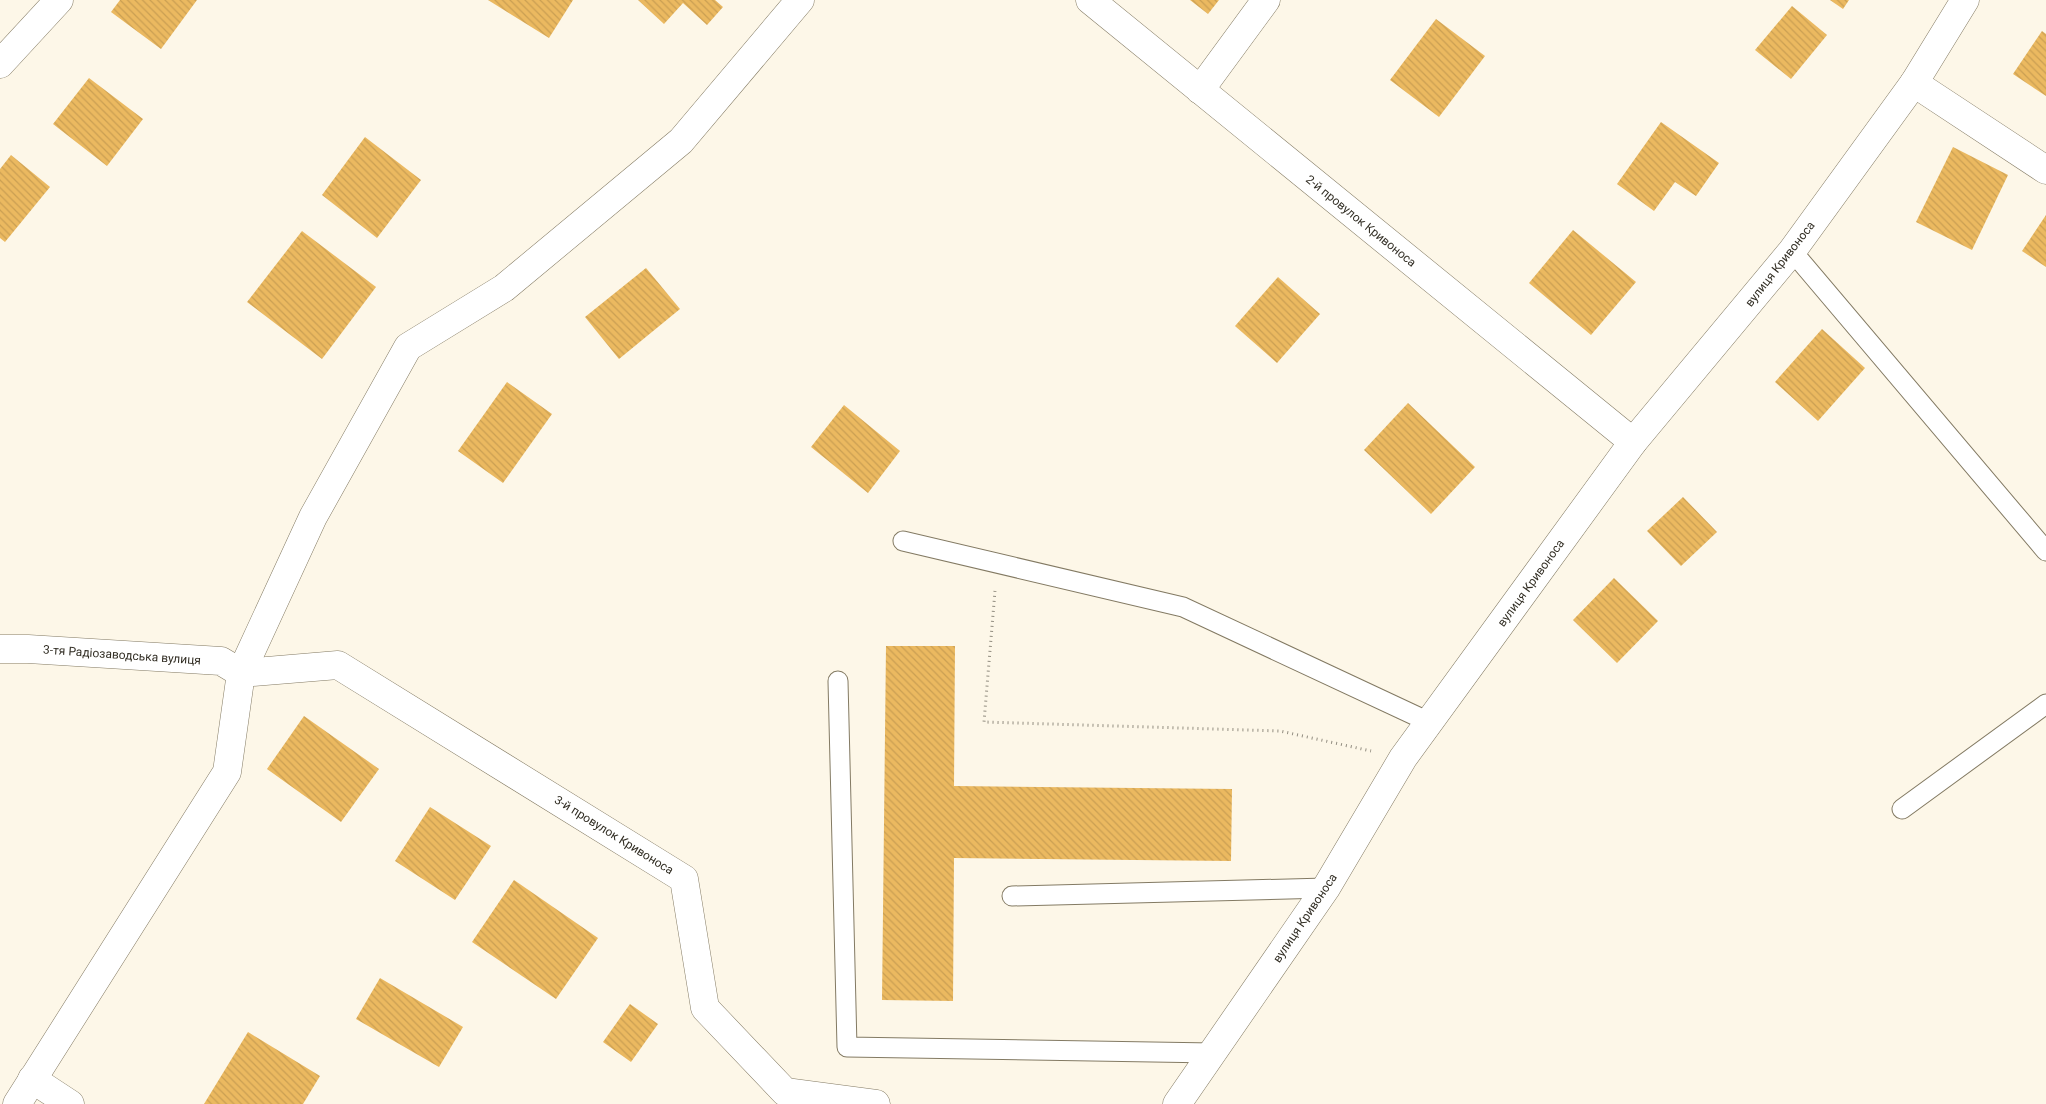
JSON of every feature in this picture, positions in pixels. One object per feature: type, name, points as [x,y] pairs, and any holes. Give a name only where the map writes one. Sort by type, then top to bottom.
[{"type":"street","points":[[0,64],[59,0]]},
{"type":"street","points":[[17,1104],[227,772],[241,673],[313,517],[408,347],[504,288],[681,141],[800,0]]},
{"type":"street","name":"2-й провулок Кривоноса","points":[[1090,0],[1633,442]]},
{"type":"street","points":[[1200,90],[1266,0]]},
{"type":"street","name":"вулиця Кривоноса","points":[[1177,1104],[1326,888],[1403,758],[1633,442],[1792,251],[1914,83],[1965,0]]},
{"type":"street","points":[[1914,83],[2046,170]]},
{"type":"street","name":"3-тя Радіозаводська вулиця","points":[[0,649],[28,649],[221,661],[241,673]]},
{"type":"street","name":"3-й провулок Кривоноса","points":[[241,673],[338,665],[684,879],[705,1008],[785,1092],[876,1104]]},
{"type":"street","points":[[32,1079],[70,1104]]},
{"type":"lane","points":[[1792,251],[2046,551]]},
{"type":"lane","points":[[903,541],[1183,606],[1429,722]]},
{"type":"lane","points":[[838,681],[847,1047],[1213,1053]]},
{"type":"lane","points":[[1902,809],[2046,704]]},
{"type":"lane","points":[[1012,896],[1326,888]]},
{"type":"path","points":[[997,563],[984,722],[1280,731],[1403,758]]},
{"type":"building","points":[[120,0],[197,0],[161,49],[111,12]]},
{"type":"building","points":[[488,0],[573,0],[549,38]]},
{"type":"building","points":[[638,0],[715,0],[723,7],[707,25],[683,3],[664,24]]},
{"type":"building","points":[[1190,0],[1219,0],[1208,14]]},
{"type":"building","points":[[1830,0],[1849,0],[1843,9]]},
{"type":"building","points":[[1792,6],[1827,35],[1791,79],[1755,50]]},
{"type":"building","points":[[1436,19],[1485,56],[1439,117],[1390,80]]},
{"type":"building","points":[[2042,31],[2046,34],[2046,96],[2013,74]]},
{"type":"building","points":[[89,78],[143,119],[107,166],[53,124]]},
{"type":"building","points":[[1661,122],[1719,163],[1696,196],[1675,182],[1654,211],[1617,184]]},
{"type":"building","points":[[365,137],[421,180],[377,238],[322,195]]},
{"type":"building","points":[[1953,147],[2008,175],[1972,250],[1916,222]]},
{"type":"building","points":[[11,155],[50,187],[5,242],[0,238],[0,169]]},
{"type":"building","points":[[2046,215],[2046,267],[2022,251]]},
{"type":"building","points":[[1573,230],[1636,282],[1591,335],[1529,283]]},
{"type":"building","points":[[302,231],[376,287],[322,359],[247,302]]},
{"type":"building","points":[[646,268],[680,309],[619,359],[585,317]]},
{"type":"building","points":[[1278,277],[1320,314],[1277,363],[1235,326]]},
{"type":"building","points":[[1822,329],[1865,368],[1818,421],[1775,382]]},
{"type":"building","points":[[507,382],[552,414],[503,483],[458,451]]},
{"type":"building","points":[[1408,403],[1475,467],[1431,514],[1364,450]]},
{"type":"building","points":[[844,405],[900,451],[868,493],[811,447]]},
{"type":"building","points":[[1683,497],[1717,532],[1681,566],[1647,531]]},
{"type":"building","points":[[1614,578],[1658,621],[1617,663],[1573,620]]},
{"type":"building","points":[[886,646],[955,646],[954,786],[1232,789],[1231,861],[954,858],[953,1001],[882,1000]]},
{"type":"building","points":[[304,716],[379,769],[341,822],[267,769]]},
{"type":"building","points":[[430,807],[491,846],[455,900],[395,861]]},
{"type":"building","points":[[514,880],[598,938],[556,999],[472,942]]},
{"type":"building","points":[[380,978],[463,1027],[439,1067],[356,1019]]},
{"type":"building","points":[[630,1004],[658,1024],[631,1062],[603,1042]]},
{"type":"building","points":[[248,1032],[320,1076],[303,1104],[204,1104]]}]
